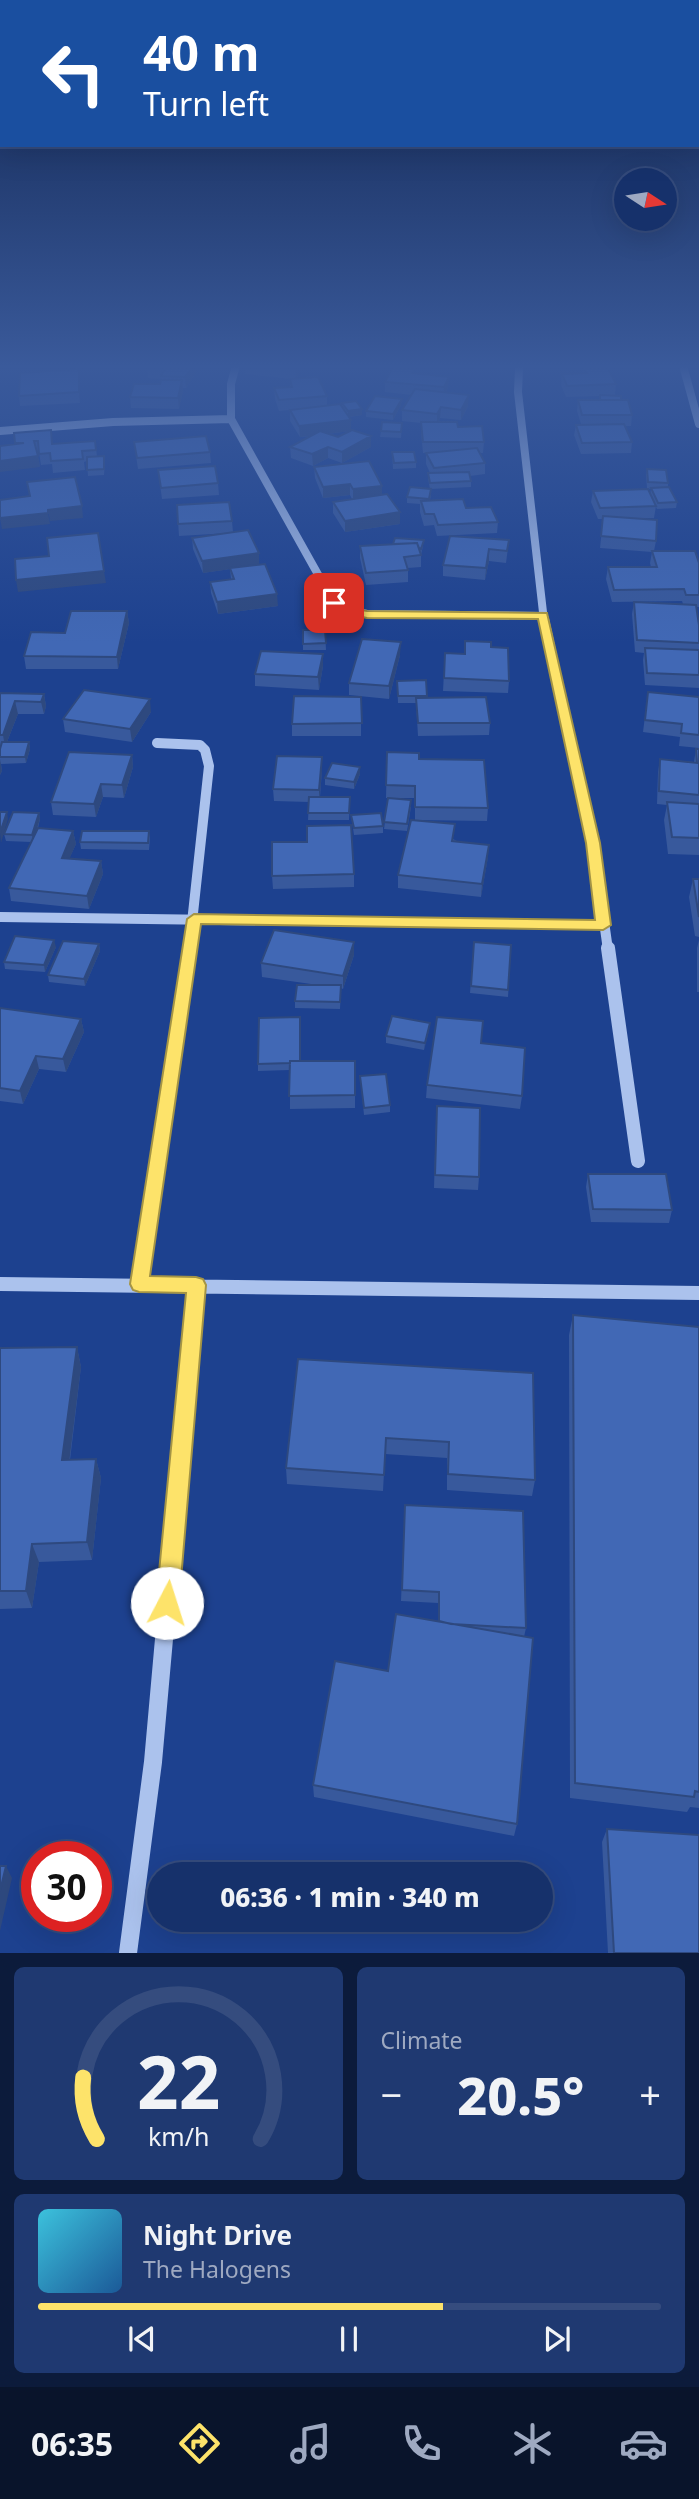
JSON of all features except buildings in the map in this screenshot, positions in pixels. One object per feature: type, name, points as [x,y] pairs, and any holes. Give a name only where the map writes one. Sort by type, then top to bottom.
[{"type":"street","points":[[253,460],[334,603],[340,607],[367,614],[543,616]]},
{"type":"street","points":[[526,460],[543,616],[593,843],[638,1161]]},
{"type":"street","points":[[139,1284],[194,919],[208,757],[200,745],[157,743]]},
{"type":"street","points":[[0,917],[603,925]]},
{"type":"street","points":[[0,1284],[699,1293]]},
{"type":"street","points":[[128,1953],[153,1762],[196,1285]]},
{"type":"route","points":[[167,1603],[196,1285],[139,1284],[194,919],[603,925],[593,843],[543,616],[367,614],[356,613],[334,603]]}]
